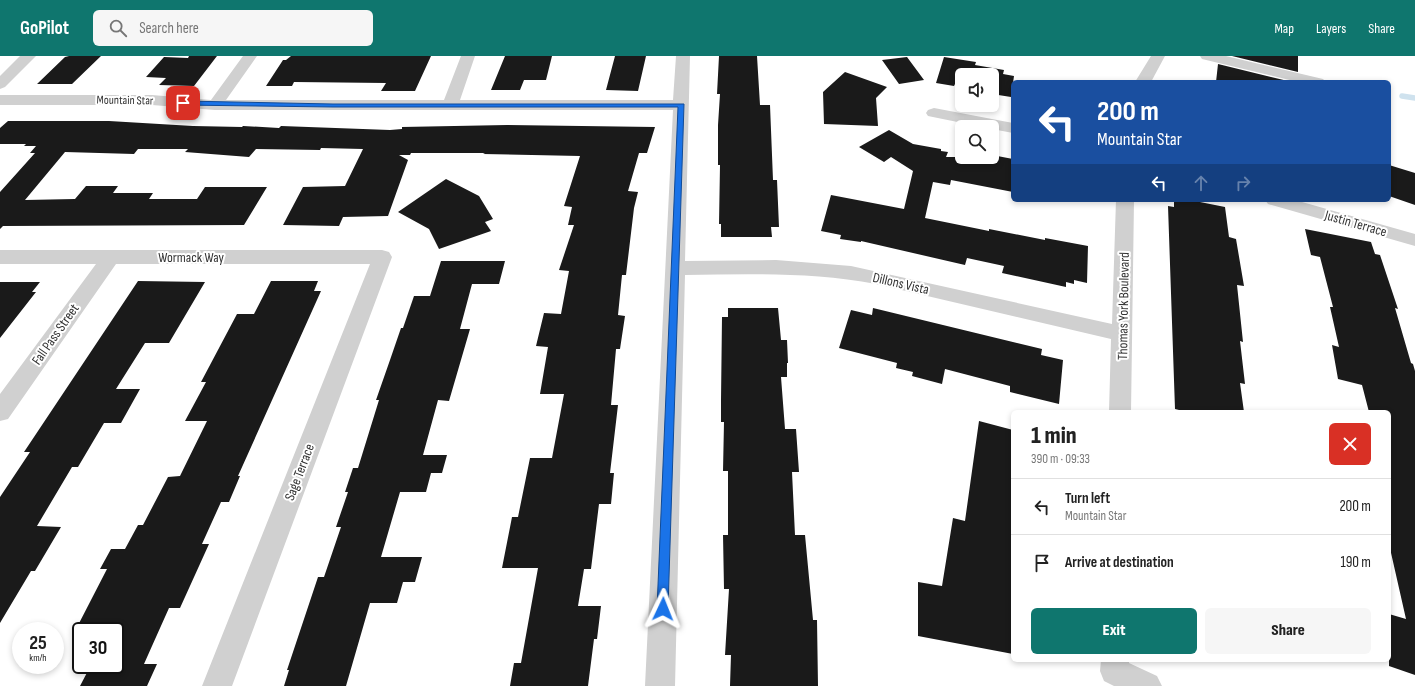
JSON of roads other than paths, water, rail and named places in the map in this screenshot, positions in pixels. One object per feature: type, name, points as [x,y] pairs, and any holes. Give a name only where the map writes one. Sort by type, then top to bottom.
[{"type":"street","points":[[0,84],[29,56]]},
{"type":"street","points":[[215,105],[250,56]]},
{"type":"street","points":[[450,105],[468,56]]},
{"type":"street","points":[[660,686],[683,56]]},
{"type":"street","points":[[1144,80],[1158,56]]},
{"type":"street","points":[[1207,56],[1309,80]]},
{"type":"street","name":"Mountain Star","points":[[0,100],[152,100],[215,105],[682,105]]},
{"type":"street","points":[[934,113],[1011,128]]},
{"type":"street","name":"Thomas York Boulevard","points":[[1120,410],[1125,202]]},
{"type":"street","name":"Justin Terrace","points":[[1281,202],[1415,240]]},
{"type":"street","name":"Wormack Way","points":[[0,257],[382,257]]},
{"type":"street","name":"Fall Pass Street","points":[[0,412],[111,257]]},
{"type":"street","name":"Sage Terrace","points":[[217,686],[382,257]]},
{"type":"street","name":"Dillons Vista","points":[[675,268],[816,269],[846,271],[1122,334]]},
{"type":"street","points":[[1114,665],[1147,686]]},
{"type":"waterway","points":[[1402,96],[1415,98]]}]
